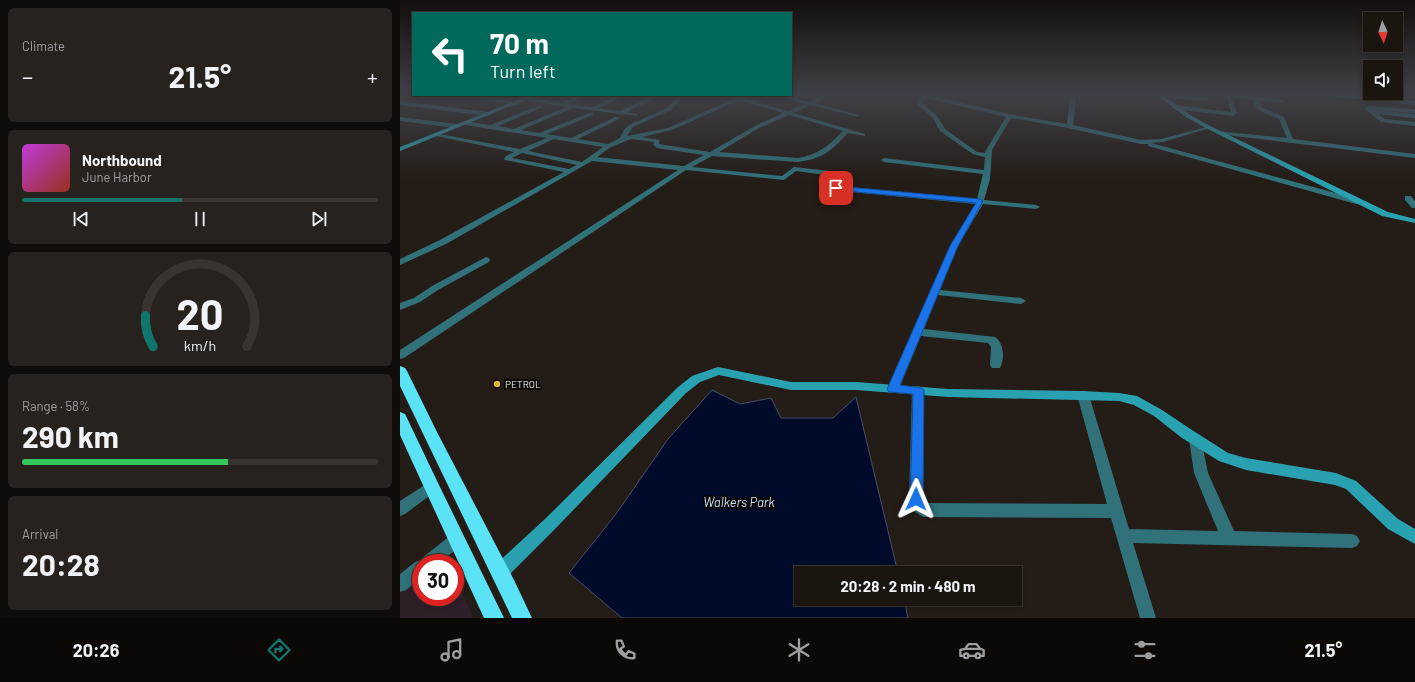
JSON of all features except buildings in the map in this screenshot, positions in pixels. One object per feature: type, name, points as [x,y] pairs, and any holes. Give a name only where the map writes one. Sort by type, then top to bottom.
[{"type":"highway","points":[[400,371],[449,473],[501,571],[522,618]]},
{"type":"highway","points":[[400,418],[431,487],[494,618]]},
{"type":"street","points":[[423,122],[457,126]]},
{"type":"street","points":[[401,148],[468,122]]},
{"type":"street","points":[[490,127],[503,122]]},
{"type":"street","points":[[514,131],[535,122]]},
{"type":"street","points":[[540,135],[569,122]]},
{"type":"street","points":[[572,140],[610,122]]},
{"type":"street","points":[[627,138],[627,130],[631,126],[640,122]]},
{"type":"street","points":[[400,262],[443,242],[592,159],[609,146],[627,138],[670,129],[686,122]]},
{"type":"street","points":[[400,355],[685,168],[757,127],[769,122]]},
{"type":"street","points":[[817,122],[863,135]]},
{"type":"street","points":[[939,122],[942,130],[975,153],[988,156]]},
{"type":"street","points":[[893,389],[954,246],[980,201],[987,172],[989,150],[1005,122]]},
{"type":"street","points":[[1044,122],[1141,142],[1363,203]]},
{"type":"street","points":[[1070,122],[1070,126]]},
{"type":"street","points":[[1200,122],[1385,214],[1415,221]]},
{"type":"street","points":[[1283,122],[1290,142]]},
{"type":"street","points":[[1385,122],[1415,123]]},
{"type":"street","points":[[465,123],[609,146]]},
{"type":"street","points":[[1141,142],[1161,141],[1208,127]]},
{"type":"street","points":[[627,138],[658,141],[657,146],[712,154],[771,160],[809,159],[826,153],[847,130]]},
{"type":"street","points":[[1218,132],[1290,142],[1348,146],[1415,156]]},
{"type":"street","points":[[436,134],[583,164]]},
{"type":"street","points":[[554,138],[520,151],[507,159],[570,171]]},
{"type":"street","points":[[592,159],[784,178],[794,169],[830,173],[823,187],[1036,207]]},
{"type":"street","points":[[884,160],[987,172]]},
{"type":"street","points":[[1408,198],[1415,206]]},
{"type":"street","points":[[400,307],[417,300],[435,288],[486,260]]},
{"type":"street","points":[[934,292],[1021,301]]},
{"type":"street","points":[[918,332],[991,340],[995,342],[997,346],[996,365]]},
{"type":"street","points":[[501,571],[550,524],[682,390],[696,379],[718,371],[791,386],[856,386],[948,393],[1083,395],[1119,397],[1137,401],[1158,413],[1224,457],[1246,464],[1336,479],[1351,485],[1393,524],[1415,537]]},
{"type":"street","points":[[918,390],[916,499],[918,506],[923,510],[1117,511]]},
{"type":"street","points":[[1083,395],[1148,618]]},
{"type":"street","points":[[1195,439],[1201,473],[1229,538]]},
{"type":"street","points":[[400,509],[431,487]]},
{"type":"street","points":[[1124,536],[1352,541]]},
{"type":"street","points":[[439,554],[456,540]]},
{"type":"street","points":[[400,584],[412,575]]},
{"type":"shaded area","points":[[412,571],[412,606],[464,606],[464,596],[473,618],[400,618],[400,580]]},
{"type":"water","name":"Walkers Park","points":[[712,390],[740,404],[771,398],[781,418],[833,418],[856,397],[896,566],[794,566],[794,606],[905,606],[908,618],[622,618],[569,573],[616,514],[668,439]]},
{"type":"place","name":"PETROL","points":[[497,384]]},
{"type":"route","points":[[836,188],[980,201],[954,246],[893,389],[918,390],[916,499]]}]
